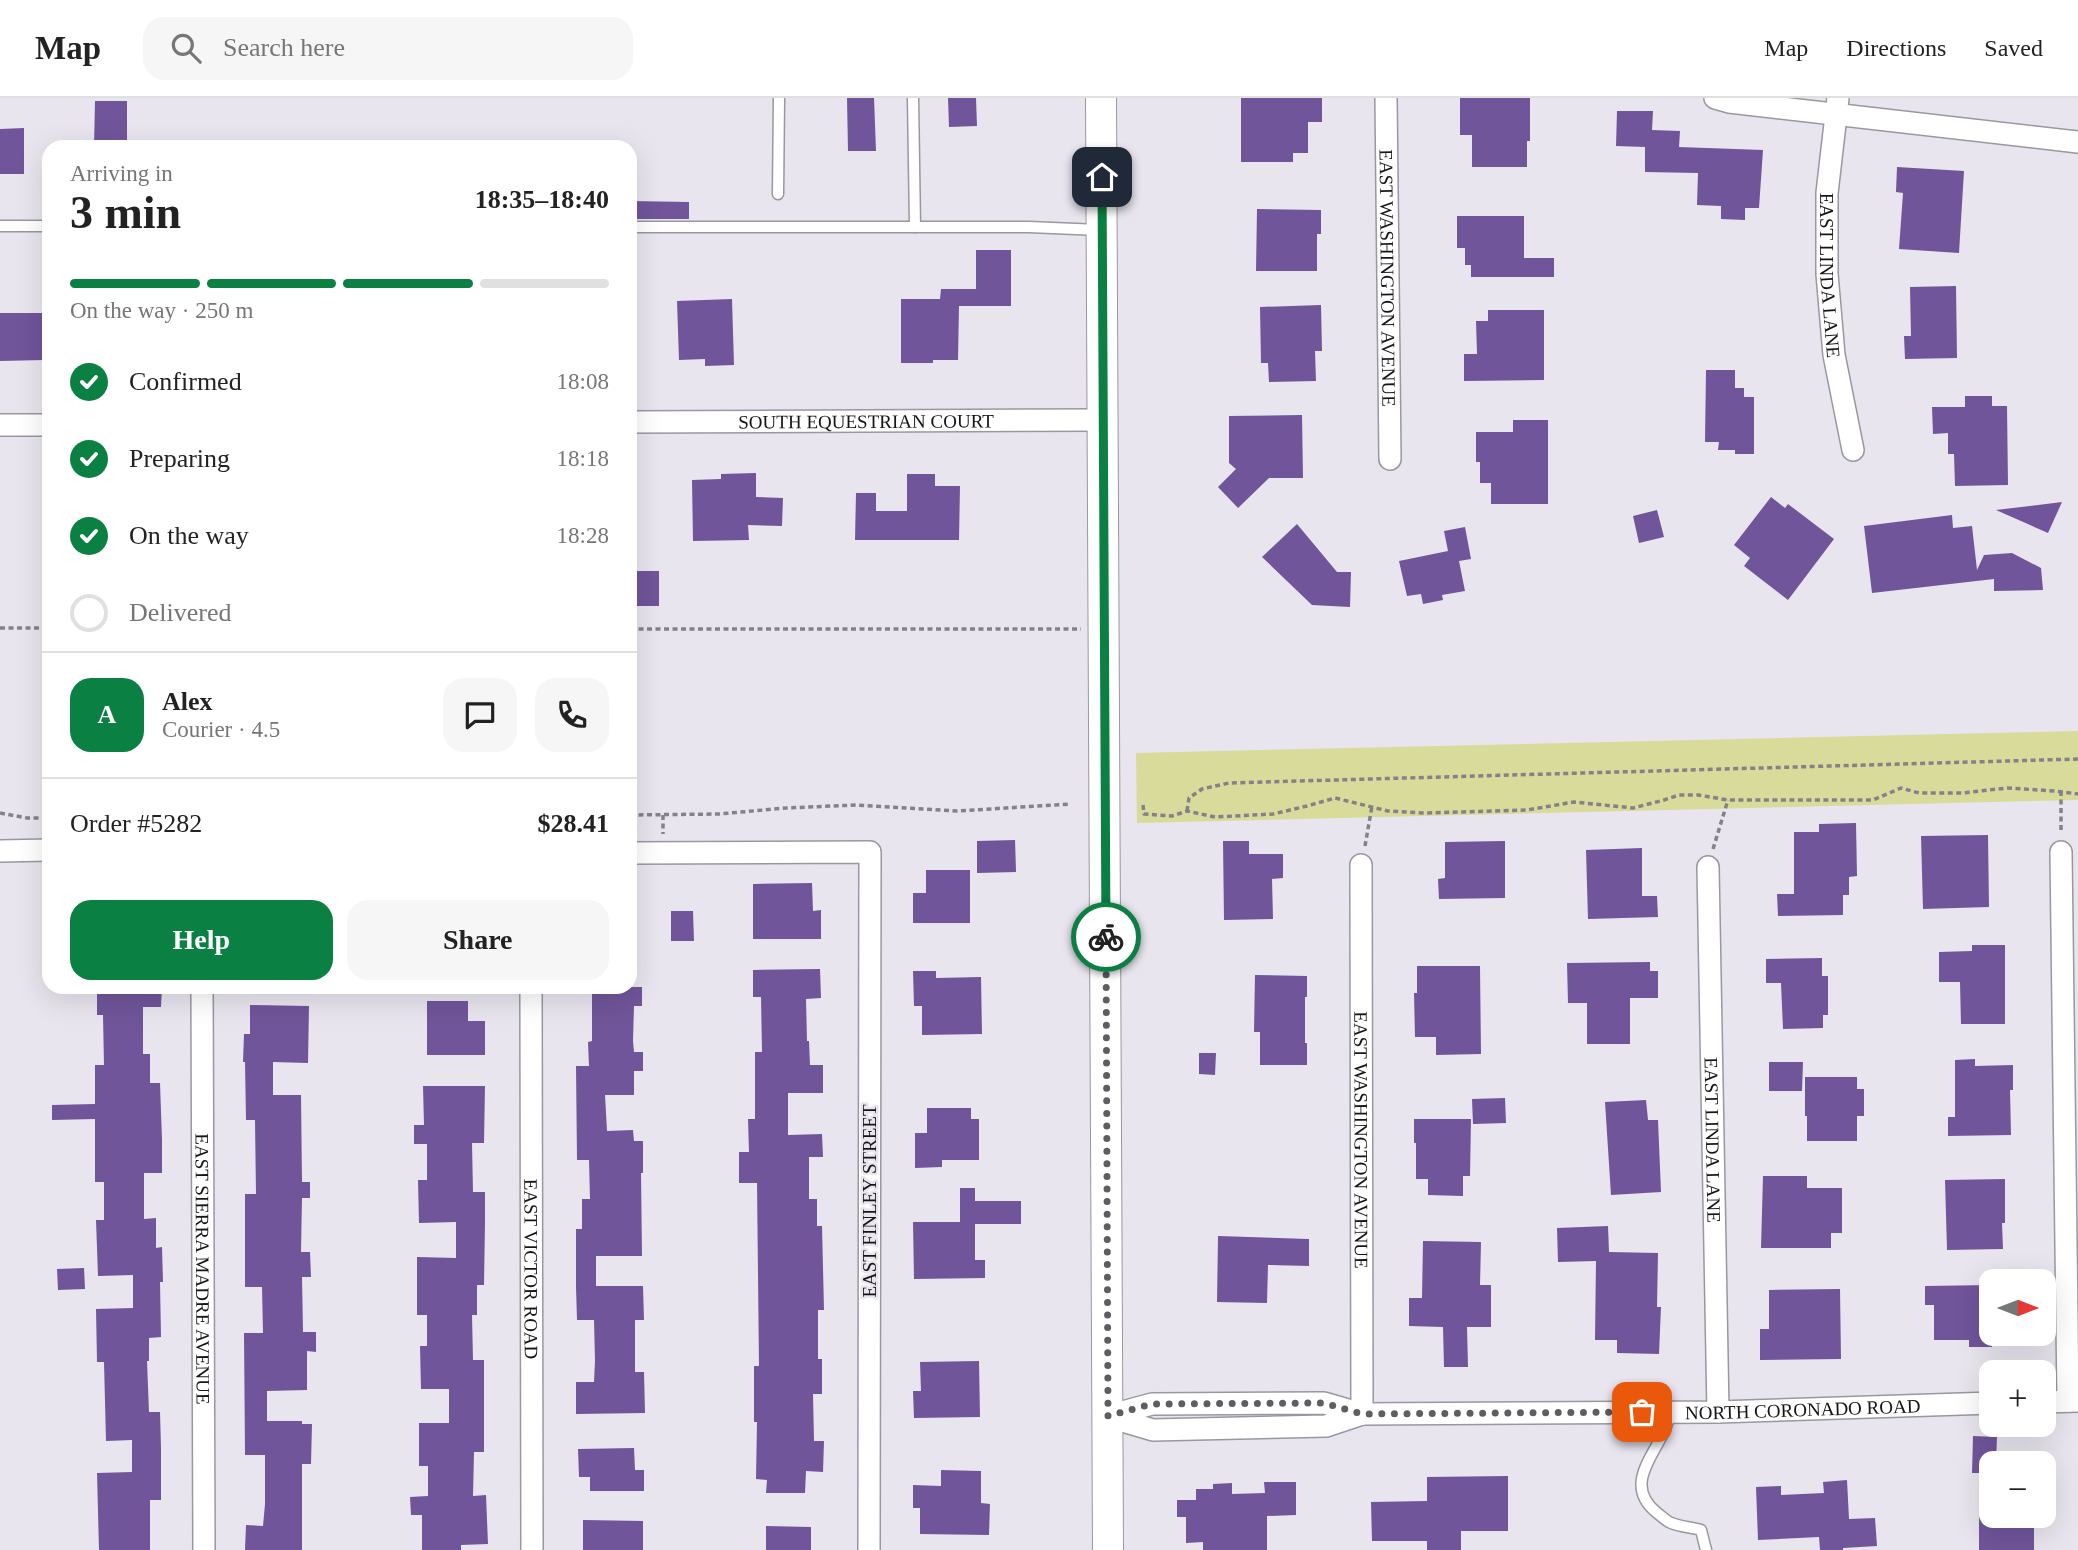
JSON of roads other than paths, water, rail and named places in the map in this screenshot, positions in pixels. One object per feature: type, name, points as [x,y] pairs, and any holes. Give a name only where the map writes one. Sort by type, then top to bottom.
[{"type":"main road","points":[[1101,98],[1108,1550]]},
{"type":"street","name":"EAST WASHINGTON AVENUE","points":[[1386,98],[1390,459]]},
{"type":"street","points":[[1715,98],[1729,102],[1838,106],[2078,142]]},
{"type":"street","name":"EAST LINDA LANE","points":[[1838,106],[1827,193],[1827,274],[1834,355],[1853,450]]},
{"type":"street","name":"SOUTH EQUESTRIAN COURT","points":[[637,422],[1103,420]]},
{"type":"street","points":[[0,425],[42,425]]},
{"type":"street","points":[[0,851],[42,850]]},
{"type":"street","name":"EAST FINLEY STREET","points":[[637,853],[870,852],[869,1550]]},
{"type":"street","points":[[2061,852],[2073,1401]]},
{"type":"street","name":"EAST WASHINGTON AVENUE","points":[[1361,865],[1362,1414]]},
{"type":"street","name":"EAST LINDA LANE","points":[[1708,867],[1718,1412]]},
{"type":"street","name":"EAST SIERRA MADRE AVENUE","points":[[202,994],[204,1550]]},
{"type":"street","name":"EAST VICTOR ROAD","points":[[531,994],[532,1550]]},
{"type":"street","name":"NORTH CORONADO ROAD","points":[[1108,1416],[1153,1430],[1326,1426],[1362,1414],[1718,1412],[1979,1404]]},
{"type":"lane","points":[[778,194],[779,98]]},
{"type":"lane","points":[[914,98],[915,227]]},
{"type":"lane","points":[[0,226],[42,226]]},
{"type":"lane","points":[[637,227],[1102,230]]},
{"type":"lane","points":[[1670,1412],[1668,1426],[1648,1461],[1641,1480],[1643,1497],[1667,1520],[1701,1530],[1706,1550]]}]
